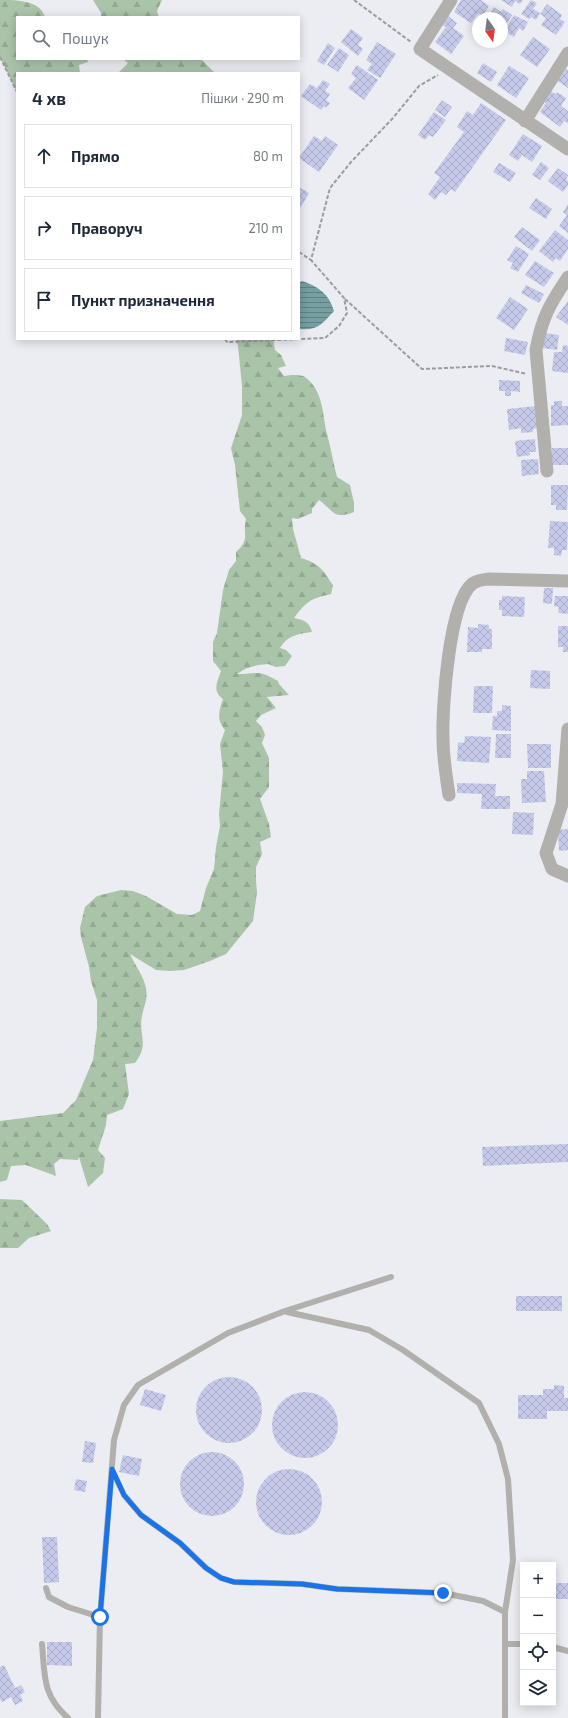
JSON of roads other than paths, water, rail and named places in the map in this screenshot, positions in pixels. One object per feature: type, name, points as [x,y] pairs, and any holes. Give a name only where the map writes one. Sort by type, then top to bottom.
[{"type":"street","points":[[451,0],[420,49],[568,149]]},
{"type":"street","points":[[525,121],[568,53]]},
{"type":"street","points":[[547,470],[536,350],[539,330],[548,308],[568,277]]},
{"type":"street","points":[[449,795],[444,762],[443,736],[445,692],[450,645],[461,598],[471,585],[477,581],[489,579],[568,581]]},
{"type":"street","points":[[568,729],[562,804],[546,853],[552,870],[568,876]]},
{"type":"lane","points":[[98,1718],[100,1617],[114,1440],[124,1405],[138,1385],[228,1333],[285,1311],[391,1277]]},
{"type":"lane","points":[[285,1311],[369,1330],[409,1354],[479,1403],[500,1444],[508,1479],[513,1560],[505,1612],[505,1718]]},
{"type":"lane","points":[[112,1469],[124,1495],[141,1515],[180,1543],[206,1568],[221,1578],[234,1582],[302,1584],[337,1589],[443,1593],[484,1601],[505,1612]]},
{"type":"lane","points":[[46,1588],[49,1597],[68,1607],[100,1617]]},
{"type":"lane","points":[[42,1644],[46,1686],[59,1710],[68,1718]]},
{"type":"lane","points":[[506,1644],[520,1644]]},
{"type":"lane","points":[[556,1649],[568,1651]]},
{"type":"water","points":[[302,281],[318,288],[326,295],[334,311],[323,323],[315,328],[300,329],[300,282]]}]
